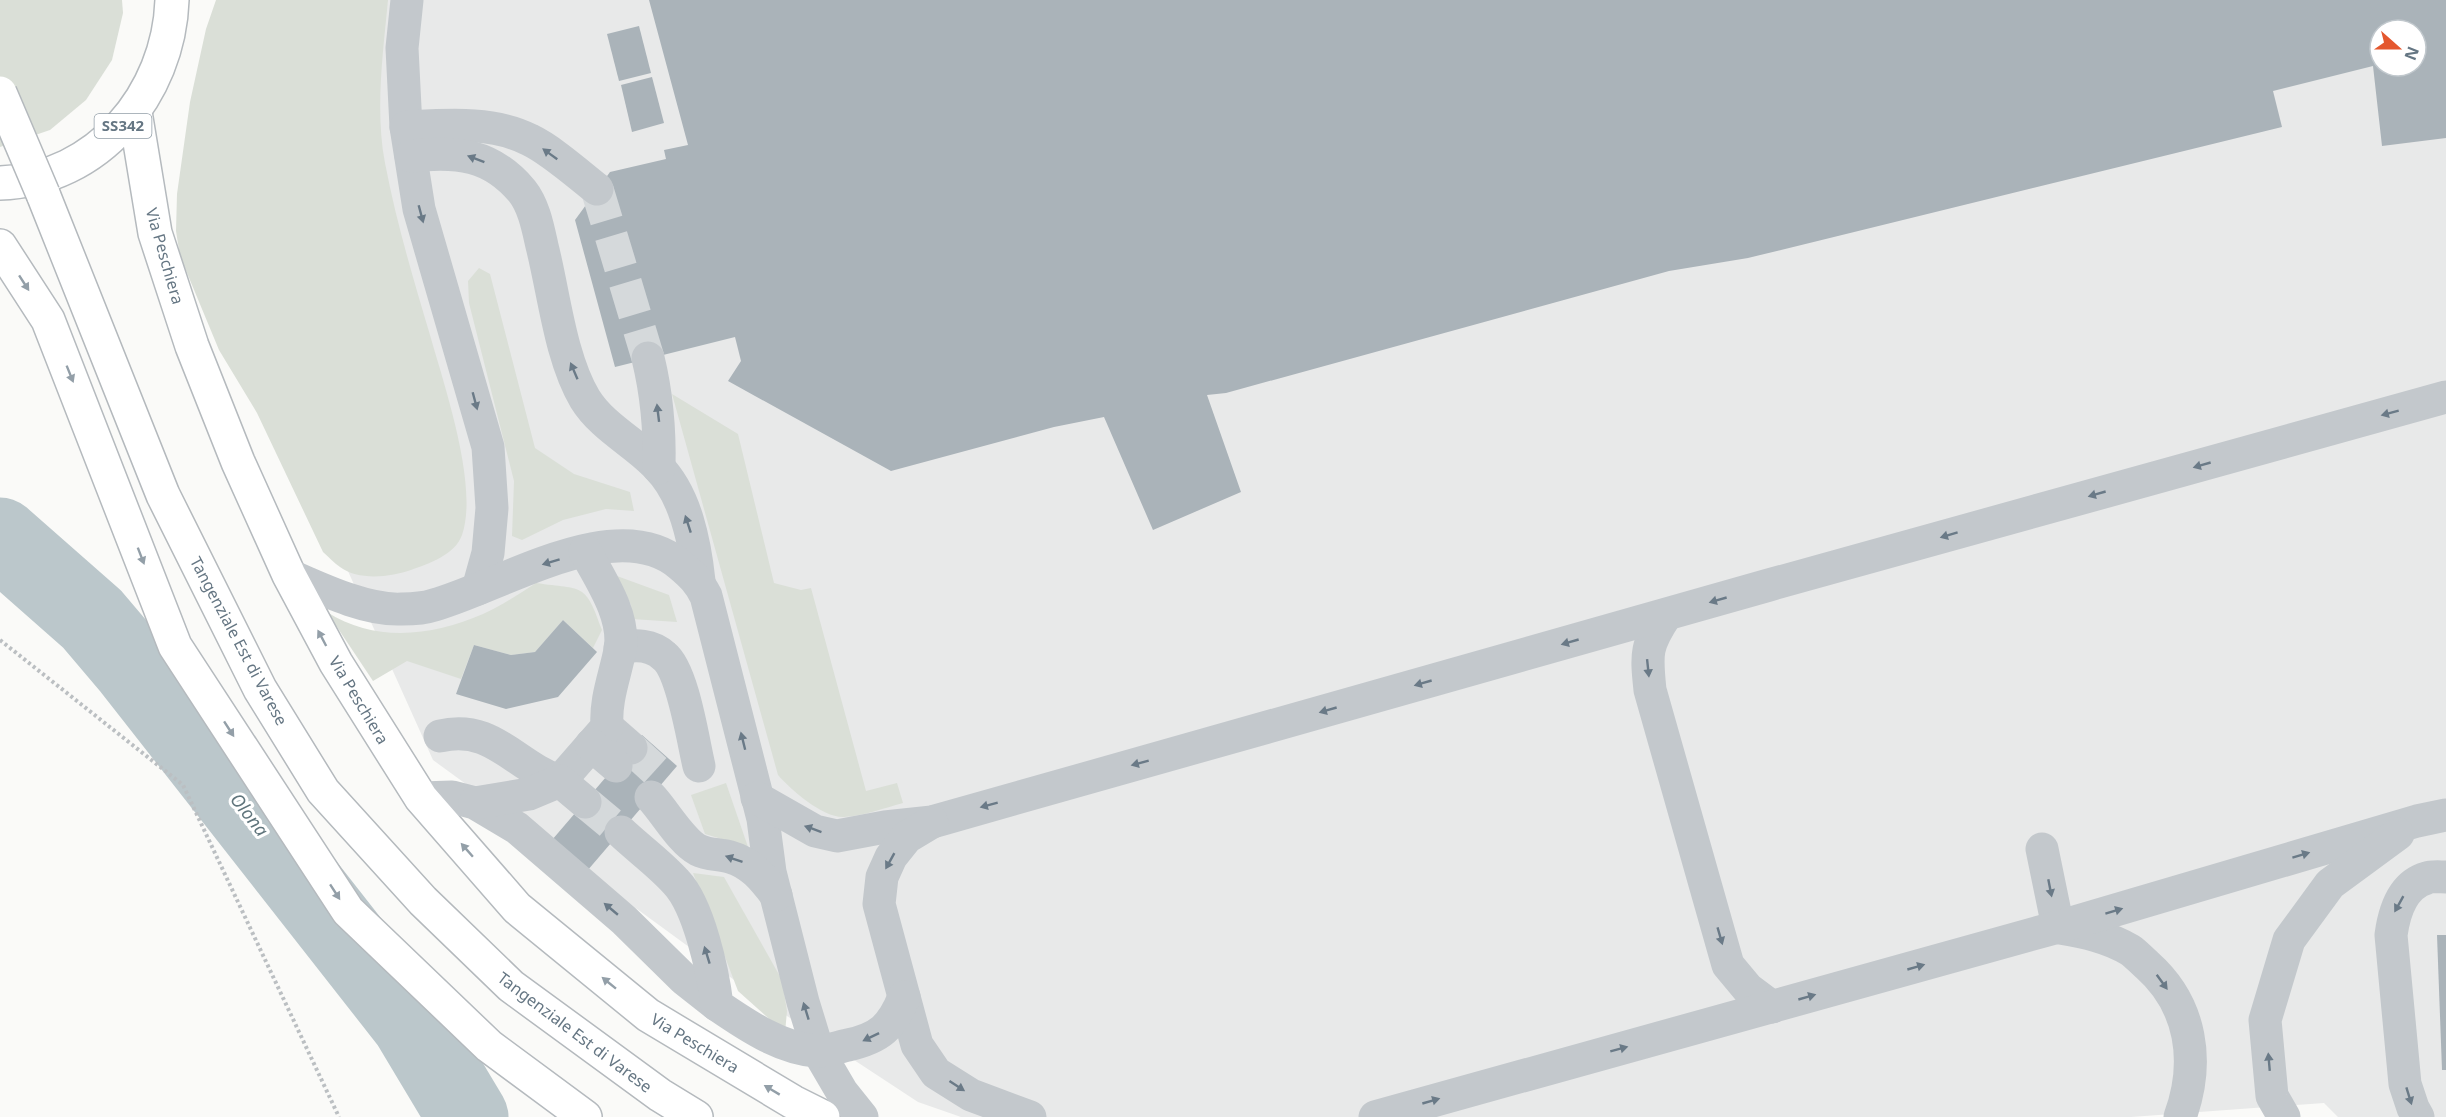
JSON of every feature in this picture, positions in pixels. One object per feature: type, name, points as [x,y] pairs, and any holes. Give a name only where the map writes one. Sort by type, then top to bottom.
[{"type":"main road","name":"SS342","points":[[0,183],[28,179],[68,165],[105,143],[135,112],[157,74],[170,32],[172,0]]},
{"type":"main road","points":[[170,32],[182,0]]},
{"type":"main road","name":"Tangenziale Est di Varese","points":[[0,93],[163,495],[260,689],[322,791],[423,901],[511,986],[660,1095],[696,1117]]},
{"type":"main road","name":"Via Peschiera","points":[[135,112],[155,233],[192,345],[238,462],[289,575],[336,663],[421,798],[517,908],[648,1015],[793,1102],[823,1117]]},
{"type":"main road","points":[[0,246],[48,320],[175,646],[348,911],[489,1046],[585,1117]]},
{"type":"lane","points":[[407,0],[402,48],[409,142],[419,209],[488,447],[492,508],[488,554],[478,589]]},
{"type":"lane","points":[[409,142],[482,126],[506,131],[530,140],[597,189]]},
{"type":"lane","points":[[409,142],[436,153],[468,155],[496,166],[523,192],[536,220],[568,357],[586,399],[611,427],[659,468],[680,500],[695,550],[699,581],[706,596],[757,798],[788,950],[818,1051],[842,1092],[862,1117]]},
{"type":"lane","points":[[648,358],[656,390],[660,428],[659,468]]},
{"type":"lane","points":[[757,798],[796,823],[814,831],[837,836],[885,827],[932,822],[2446,397]]},
{"type":"lane","points":[[289,575],[368,604],[399,609],[433,606],[531,568],[608,546],[650,548],[669,555],[699,581]]},
{"type":"lane","points":[[475,803],[529,794],[560,781],[599,736],[620,648],[619,626],[613,604],[585,551]]},
{"type":"lane","points":[[1666,615],[1652,636],[1646,658],[1650,690],[1728,965],[1748,989],[1772,1007]]},
{"type":"lane","points":[[620,648],[633,644],[649,648],[665,656],[676,674],[684,699],[699,766]]},
{"type":"lane","points":[[440,736],[461,732],[484,737],[548,777],[560,781],[585,802]]},
{"type":"lane","points":[[599,736],[623,757]]},
{"type":"lane","points":[[421,798],[452,796],[475,803],[517,828],[624,920],[684,979],[746,1025],[787,1044],[818,1051],[868,1041],[884,1030],[896,1016],[904,997]]},
{"type":"lane","points":[[661,796],[682,837],[697,849],[746,863],[761,875],[777,897]]},
{"type":"lane","points":[[1375,1117],[2436,820]]},
{"type":"lane","points":[[2284,1117],[2272,1096],[2265,1020],[2289,940],[2330,884],[2436,820]]},
{"type":"lane","points":[[932,822],[907,837],[891,857],[882,877],[879,904],[917,1045],[936,1072],[971,1095],[1030,1117]]},
{"type":"lane","points":[[621,832],[678,883],[690,904],[714,975],[717,1005]]},
{"type":"lane","points":[[2042,849],[2058,927]]},
{"type":"lane","points":[[2418,1117],[2405,1084],[2391,935],[2394,913],[2406,892],[2426,878],[2446,877]]},
{"type":"lane","points":[[2058,927],[2094,933],[2130,950],[2161,978],[2182,1012],[2191,1052],[2188,1093],[2180,1117]]},
{"type":"path","points":[[0,640],[183,785],[339,1117]]},
{"type":"shaded area","points":[[0,0],[122,0],[123,13],[112,60],[86,100],[50,130],[0,147]]},
{"type":"shaded area","points":[[216,0],[388,0],[380,103],[385,163],[405,249],[458,435],[466,490],[466,514],[462,535],[458,542],[440,558],[411,570],[384,576],[365,576],[340,567],[323,552],[257,413],[219,350],[180,256],[176,231],[177,194],[190,102],[206,29]]},
{"type":"shaded area","points":[[247,0],[2446,0],[2446,1117],[2338,1117],[2324,1103],[2131,1117],[961,1117],[918,1102],[752,993],[433,760],[239,329]]},
{"type":"shaded area","points":[[479,268],[490,274],[535,448],[574,474],[630,492],[634,511],[606,509],[563,520],[522,540],[512,536],[514,481],[469,303],[468,281]]},
{"type":"shaded area","points":[[672,394],[738,434],[774,583],[801,590],[811,588],[866,791],[897,783],[903,803],[859,815],[836,816],[808,802],[778,775]]},
{"type":"shaded area","points":[[617,576],[669,595],[677,622],[632,619],[631,605]]},
{"type":"shaded area","points":[[536,583],[573,588],[586,596],[602,630],[593,648],[563,620],[535,652],[511,655],[474,645],[461,679],[407,661],[373,681],[327,612],[345,622],[384,632],[424,631],[464,622],[483,614]]},
{"type":"shaded area","points":[[726,783],[748,847],[705,834],[691,795]]},
{"type":"shaded area","points":[[693,873],[724,877],[782,980],[787,1011],[785,1033],[738,991]]},
{"type":"building","points":[[649,0],[2446,0],[2446,138],[2382,146],[2374,78],[2428,78],[2428,18],[2368,18],[2368,67],[2273,91],[2282,127],[1748,258],[1669,271],[1226,393],[1207,395],[1241,492],[1153,530],[1104,417],[1054,427],[891,471],[728,381],[741,361],[735,337],[615,367],[575,220],[610,172],[666,159],[664,150],[688,145]]},
{"type":"building","points":[[639,26],[651,73],[619,81],[607,34]]},
{"type":"building","points":[[652,77],[664,123],[632,132],[621,85]]},
{"type":"building","points":[[563,620],[597,652],[558,697],[506,709],[456,694],[474,645],[511,655],[535,652]]},
{"type":"building","points":[[642,735],[677,766],[587,871],[552,840]]},
{"type":"building","points":[[2437,935],[2446,935],[2446,1070],[2442,1070]]},
{"type":"waterway","name":"Olona","points":[[0,538],[92,619],[131,665],[411,1022],[468,1117]]},
{"type":"tunnel","points":[[597,189],[648,358]]},
{"type":"tunnel","points":[[631,748],[666,780]]},
{"type":"tunnel","points":[[585,802],[621,832]]}]
